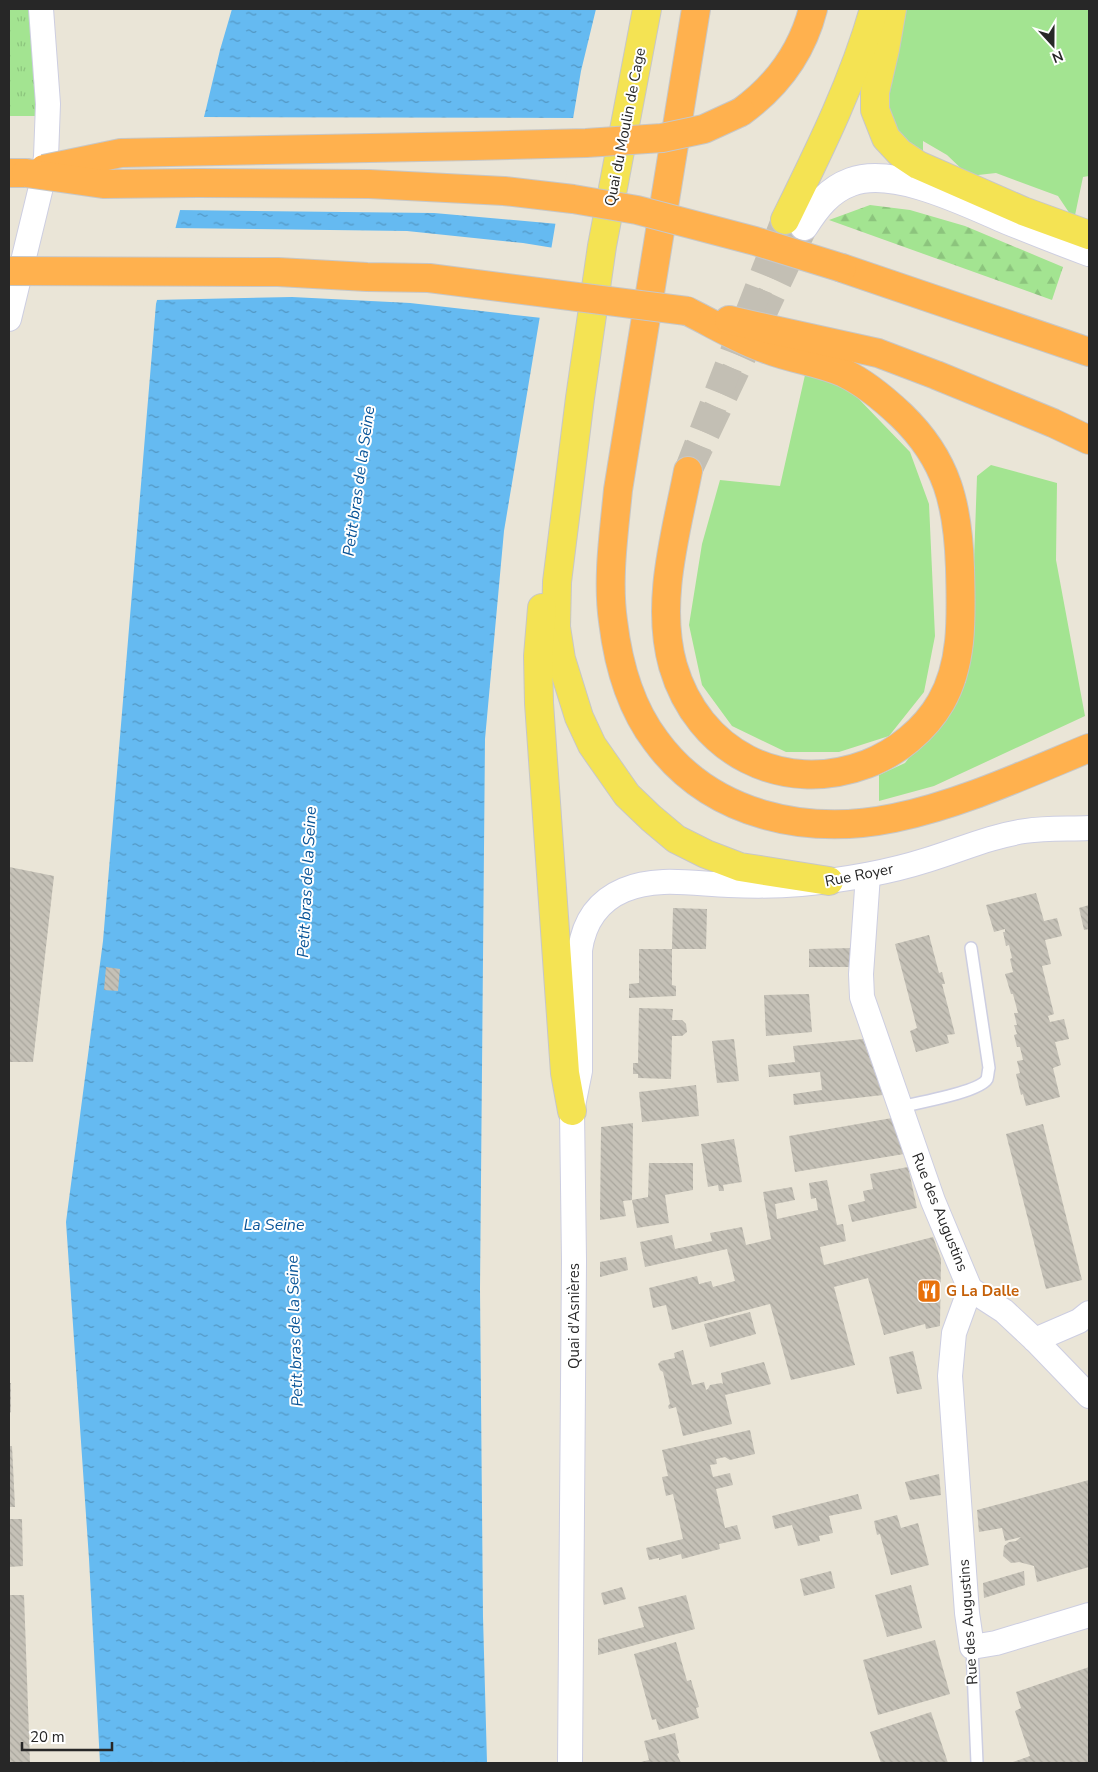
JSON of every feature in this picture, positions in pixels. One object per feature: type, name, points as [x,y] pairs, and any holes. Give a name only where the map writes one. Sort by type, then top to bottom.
[{"type":"highway","points":[[696,9],[618,490],[612,562],[613,620],[625,679],[642,720],[656,741],[688,776],[715,794],[743,808],[799,823],[861,822],[893,818],[929,808],[1018,777],[1089,748]]},
{"type":"highway","points":[[18,173],[121,153],[520,145],[662,138],[704,129],[741,112],[756,101],[777,81],[797,49],[810,21],[813,9]]},
{"type":"highway","points":[[18,173],[103,184],[369,184],[443,187],[524,193],[637,210],[754,241],[842,268],[1089,352]]},
{"type":"highway","points":[[9,271],[278,272],[429,278],[687,311],[878,353],[936,374],[1089,440]]},
{"type":"highway","points":[[687,311],[764,349],[821,365],[844,373],[860,382],[904,418],[929,448],[940,466],[953,500],[958,535],[960,592],[958,643],[956,662],[950,683],[940,703],[913,736],[895,750],[876,760],[843,771],[825,774],[789,774],[771,770],[751,762],[735,753],[710,731],[700,719],[680,685],[673,666],[666,615],[669,580],[688,471]]},
{"type":"main road","name":"Quai du Moulin de Cage","points":[[580,398],[602,246],[647,9]]},
{"type":"main road","points":[[874,9],[863,48],[795,223],[840,187],[852,181],[868,178],[893,180],[936,190],[1089,252]]},
{"type":"main road","points":[[892,9],[875,92],[875,110],[886,138],[900,153],[918,165],[1023,211],[1089,235]]},
{"type":"main road","points":[[580,398],[557,582],[556,627],[561,658],[579,717],[592,745],[627,795],[676,839],[706,854],[740,867],[829,881]]},
{"type":"main road","points":[[572,1111],[565,1073],[539,703],[538,656],[548,513],[580,398]]},
{"type":"street","points":[[9,319],[41,187],[46,157],[48,104],[40,9]]},
{"type":"street","name":"Rue Royer","points":[[625,889],[648,884],[676,882],[774,886],[829,881],[868,875],[926,860],[992,838],[1026,831],[1089,828]]},
{"type":"street","name":"Rue des Augustins","points":[[868,875],[861,974],[862,997],[933,1201],[970,1289],[954,1333],[950,1376],[967,1613],[972,1647]]},
{"type":"street","name":"Quai d'Asnières","points":[[570,1763],[574,1261],[572,1111],[580,1071],[580,966],[582,936],[596,910],[606,899],[625,889]]},
{"type":"street","points":[[970,1289],[1004,1311],[1089,1396]]},
{"type":"street","points":[[1035,1340],[1079,1321],[1089,1313]]},
{"type":"street","points":[[972,1647],[996,1643],[1089,1615]]},
{"type":"lane","points":[[900,1107],[969,1091],[982,1085],[987,1079],[989,1068],[971,948]]},
{"type":"lane","name":"Rue des Augustins","points":[[972,1647],[977,1763]]},
{"type":"green space","points":[[9,9],[31,9],[38,116],[9,116]]},
{"type":"green space","points":[[902,9],[1089,9],[1089,176],[1083,177],[1074,220],[1058,196],[996,173],[969,176],[947,155],[923,141],[923,158],[898,136],[885,106]]},
{"type":"green space","points":[[870,205],[910,210],[965,226],[1063,267],[1052,300],[829,220]]},
{"type":"green space","points":[[805,375],[826,377],[854,394],[910,452],[929,504],[935,636],[924,692],[889,736],[839,752],[786,752],[732,726],[702,685],[689,625],[702,544],[720,480],[780,486]]},
{"type":"green space","points":[[991,465],[1057,483],[1056,560],[1085,716],[934,786],[879,801],[879,775],[905,763],[966,682],[973,590],[977,476]]},
{"type":"water","name":"La Seine","points":[[232,9],[596,9],[581,71],[504,531],[485,739],[480,1289],[483,1617],[487,1763],[100,1763],[89,1559],[66,1222],[103,941],[156,304]]},
{"type":"pier","points":[[202,117],[576,118],[558,224],[434,213],[177,210]]},
{"type":"pier","points":[[173,228],[407,231],[554,248],[542,318],[410,303],[292,297],[154,300]]},
{"type":"building","points":[[9,867],[54,876],[33,1062],[9,1062]]},
{"type":"building","points":[[1036,893],[1044,921],[1057,918],[1062,936],[1045,940],[1051,964],[1042,966],[1054,1014],[1048,1016],[1050,1022],[1064,1019],[1069,1039],[1055,1042],[1061,1065],[1053,1068],[1060,1097],[1026,1106],[1016,1074],[1020,1073],[1017,1061],[1023,1060],[1020,1047],[1017,1047],[1014,1035],[1017,1034],[1014,1025],[1017,1025],[1014,1013],[1018,1013],[1005,974],[1013,972],[1010,959],[1012,958],[1009,945],[1006,946],[1003,932],[1005,932],[1005,929],[994,932],[986,905]]},
{"type":"building","points":[[1089,905],[1089,929],[1084,930],[1079,908]]},
{"type":"building","points":[[673,908],[707,909],[706,949],[672,949]]},
{"type":"building","points":[[929,935],[939,973],[942,972],[945,984],[942,984],[955,1034],[947,1035],[949,1043],[916,1052],[910,1031],[917,1028],[895,944]]},
{"type":"building","points":[[852,948],[850,967],[809,967],[809,949]]},
{"type":"building","points":[[639,949],[672,949],[672,985],[676,986],[676,996],[629,998],[629,984],[639,983]]},
{"type":"building","points":[[106,967],[120,969],[118,991],[104,990]]},
{"type":"building","points":[[809,994],[812,1032],[766,1036],[764,995]]},
{"type":"building","points":[[639,1008],[673,1009],[672,1020],[682,1020],[686,1024],[687,1032],[682,1036],[672,1036],[671,1079],[638,1078],[638,1074],[633,1074],[633,1063],[638,1063]]},
{"type":"building","points":[[734,1039],[739,1081],[717,1083],[712,1041]]},
{"type":"building","points":[[863,1039],[883,1095],[794,1105],[793,1094],[822,1090],[820,1072],[769,1077],[768,1065],[795,1062],[793,1046]]},
{"type":"building","points":[[696,1085],[699,1116],[642,1122],[639,1092]]},
{"type":"building","points":[[892,1118],[904,1154],[795,1172],[789,1136]]},
{"type":"building","points":[[633,1123],[632,1200],[623,1201],[626,1216],[600,1220],[601,1127]]},
{"type":"building","points":[[1043,1124],[1082,1280],[1046,1289],[1006,1134]]},
{"type":"building","points":[[734,1139],[742,1182],[723,1185],[724,1191],[719,1191],[718,1185],[708,1187],[701,1144]]},
{"type":"building","points":[[649,1163],[693,1163],[693,1190],[665,1195],[669,1223],[637,1228],[632,1200],[648,1197]]},
{"type":"building","points":[[908,1167],[917,1208],[852,1222],[848,1205],[865,1201],[863,1191],[873,1189],[870,1174]]},
{"type":"building","points":[[827,1180],[837,1225],[843,1224],[846,1241],[820,1247],[824,1265],[933,1237],[941,1259],[940,1326],[926,1329],[925,1324],[884,1335],[868,1278],[834,1287],[855,1365],[791,1380],[770,1304],[672,1330],[666,1305],[653,1308],[649,1288],[697,1276],[699,1284],[711,1281],[713,1287],[735,1281],[727,1249],[645,1267],[640,1242],[672,1235],[675,1249],[712,1241],[710,1233],[742,1227],[746,1245],[771,1239],[763,1192],[792,1187],[795,1200],[775,1204],[777,1219],[818,1210],[816,1198],[811,1199],[809,1183]]},
{"type":"building","points":[[626,1257],[628,1270],[600,1277],[600,1262]]},
{"type":"building","points":[[750,1312],[756,1334],[710,1347],[704,1324]]},
{"type":"building","points":[[683,1350],[692,1385],[704,1382],[706,1390],[710,1385],[723,1384],[721,1373],[764,1362],[771,1384],[725,1395],[732,1424],[683,1436],[676,1407],[669,1409],[668,1406],[670,1404],[663,1372],[658,1364],[661,1361],[675,1358],[674,1353]]},
{"type":"building","points":[[913,1351],[922,1389],[897,1394],[889,1357]]},
{"type":"building","points":[[9,1383],[11,1383],[11,1412],[9,1413]]},
{"type":"building","points":[[750,1430],[755,1454],[730,1460],[725,1457],[716,1459],[717,1464],[710,1465],[713,1477],[730,1473],[733,1485],[716,1489],[725,1528],[737,1525],[741,1539],[719,1544],[720,1549],[682,1559],[681,1554],[659,1560],[659,1558],[649,1560],[646,1548],[683,1539],[673,1494],[666,1496],[662,1477],[668,1476],[662,1450]]},
{"type":"building","points":[[9,1446],[12,1446],[15,1507],[9,1507]]},
{"type":"building","points":[[939,1474],[941,1495],[910,1500],[905,1482]]},
{"type":"building","points":[[1089,1480],[1089,1567],[1037,1582],[1034,1566],[1019,1562],[1011,1563],[1003,1556],[1004,1546],[1021,1537],[1005,1541],[1002,1528],[979,1532],[977,1510]]},
{"type":"building","points":[[858,1494],[862,1509],[829,1516],[833,1533],[819,1536],[820,1541],[798,1546],[792,1525],[775,1529],[772,1516]]},
{"type":"building","points":[[897,1515],[901,1528],[918,1523],[929,1565],[891,1575],[880,1534],[877,1535],[874,1521]]},
{"type":"building","points":[[9,1519],[22,1519],[23,1566],[9,1567]]},
{"type":"building","points":[[831,1571],[835,1588],[804,1596],[800,1579]]},
{"type":"building","points":[[1024,1571],[1025,1585],[984,1598],[983,1583]]},
{"type":"building","points":[[911,1585],[922,1628],[887,1637],[875,1595]]},
{"type":"building","points":[[622,1587],[626,1599],[604,1605],[601,1593]]},
{"type":"building","points":[[9,1595],[24,1595],[30,1763],[9,1763]]},
{"type":"building","points":[[686,1595],[695,1629],[598,1655],[598,1639],[644,1627],[638,1607]]},
{"type":"building","points":[[935,1640],[950,1694],[878,1715],[863,1660]]},
{"type":"building","points":[[676,1642],[687,1681],[691,1680],[699,1707],[696,1708],[699,1718],[659,1730],[656,1719],[652,1720],[634,1654]]},
{"type":"building","points":[[1089,1667],[1089,1763],[1010,1763],[1030,1756],[1015,1711],[1021,1708],[1016,1692]]},
{"type":"building","points":[[931,1712],[948,1763],[881,1763],[870,1732]]},
{"type":"building","points":[[675,1733],[679,1753],[677,1754],[681,1763],[637,1763],[649,1760],[644,1741]]},
{"type":"tunnel","points":[[688,471],[785,220]]},
{"type":"tunnel","points":[[688,471],[804,226]]},
{"type":"place","name":"G La Dalle","points":[[929,1291]]},
{"type":"water label","name":"Petit bras de la Seine","points":[[358,481]]},
{"type":"water label","name":"Petit bras de la Seine","points":[[306,882]]},
{"type":"water label","name":"Petit bras de la Seine","points":[[294,1331]]}]
